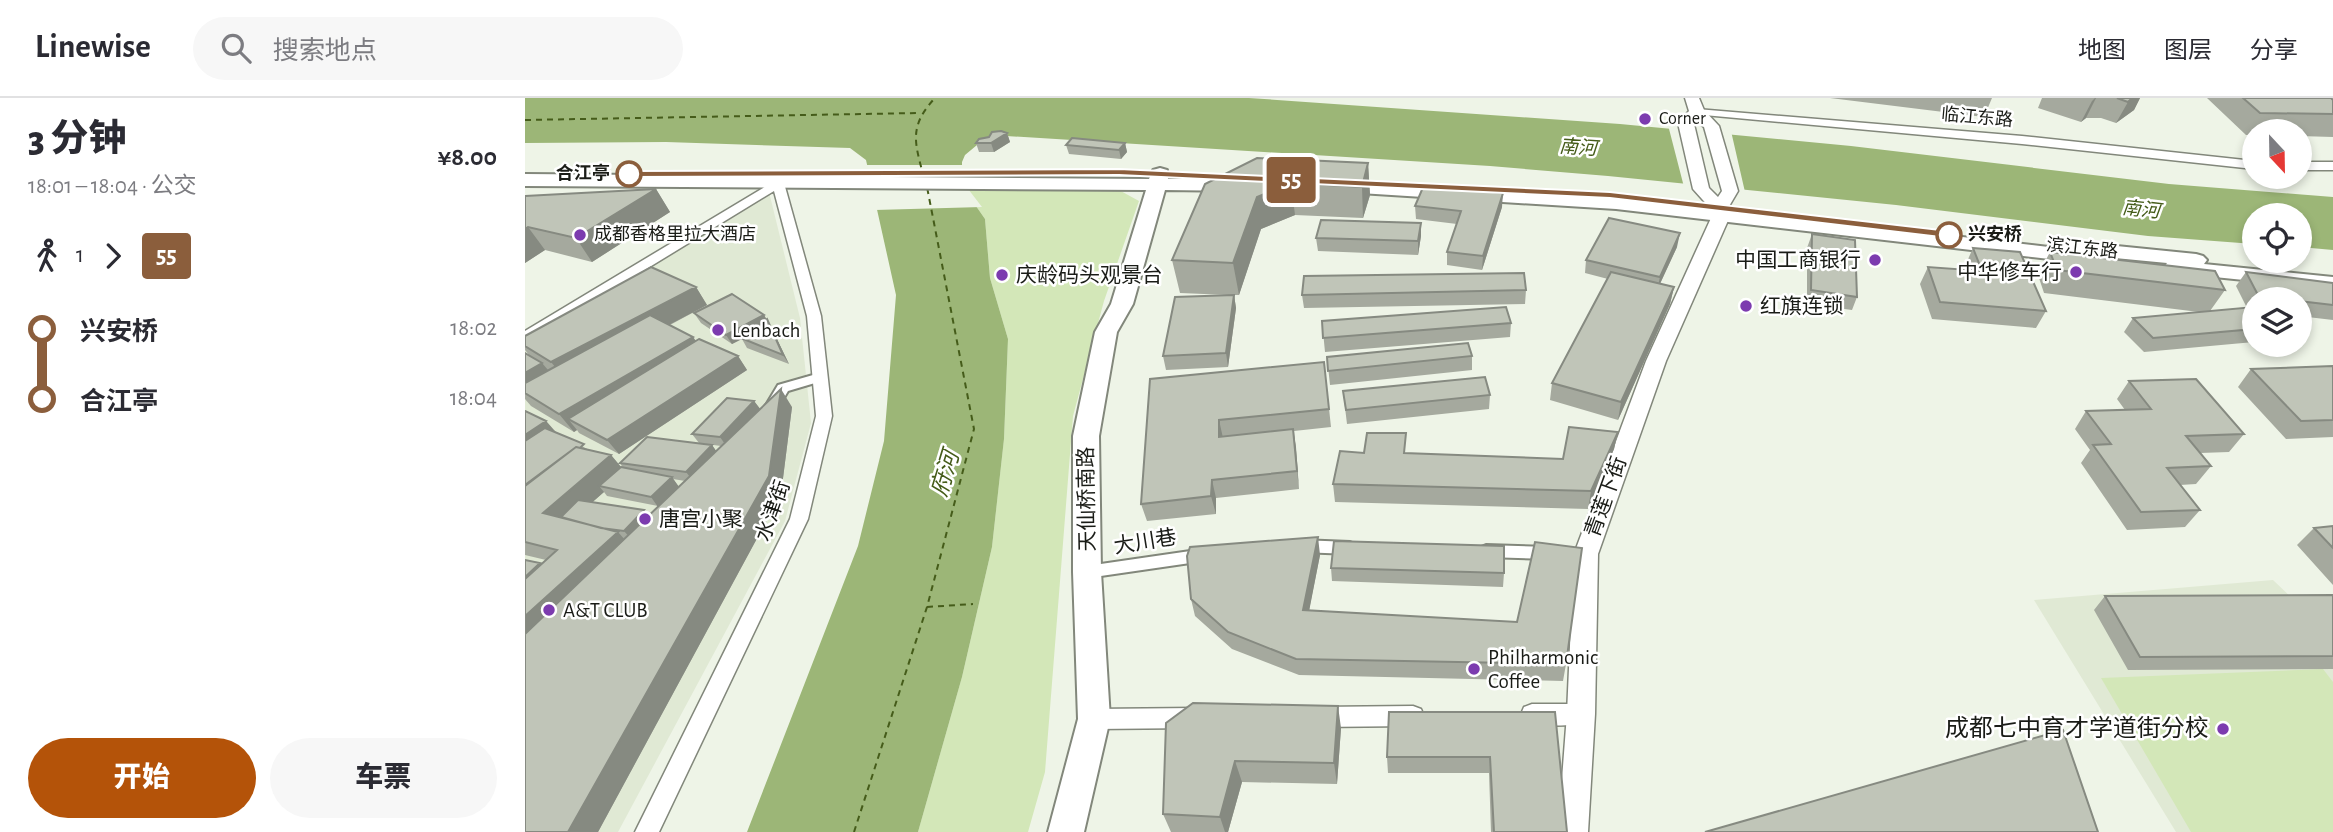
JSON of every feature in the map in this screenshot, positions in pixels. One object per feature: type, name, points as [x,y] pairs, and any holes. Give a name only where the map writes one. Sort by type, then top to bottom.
[{"type":"main road","points":[[525,173],[859,178],[1159,178],[1255,182]]},
{"type":"main road","points":[[525,180],[778,183],[859,178]]},
{"type":"main road","name":"天仙桥南路","points":[[1066,832],[1094,719],[1087,572],[1086,436],[1106,332],[1122,304],[1159,178]]},
{"type":"main road","name":"滨江东路","points":[[1310,184],[1616,203],[1723,205],[2333,283]]},
{"type":"main road","name":"滨江东路","points":[[1723,205],[2003,241],[2333,274]]},
{"type":"street","points":[[1692,111],[1711,126],[1723,205]]},
{"type":"street","points":[[1692,111],[1701,189],[1723,205]]},
{"type":"street","name":"临江东路","points":[[1692,111],[2022,140],[2242,164]]},
{"type":"street","points":[[2312,166],[2333,166]]},
{"type":"street","points":[[525,338],[778,183]]},
{"type":"street","name":"水津街","points":[[647,832],[799,519],[824,416],[814,316],[778,183]]},
{"type":"street","name":"青莲下街","points":[[1573,832],[1581,714],[1586,554],[1656,360],[1723,205]]},
{"type":"street","points":[[764,421],[783,388],[820,377]]},
{"type":"street","points":[[1280,546],[1363,548]]},
{"type":"street","points":[[1475,551],[1586,554]]},
{"type":"street","name":"大川巷","points":[[1087,572],[1214,553]]},
{"type":"street","points":[[1511,715],[1581,714]]},
{"type":"street","points":[[1303,717],[1428,715]]},
{"type":"street","points":[[1094,719],[1219,718]]},
{"type":"shaded area","points":[[1108,184],[1139,201],[1104,301],[1073,416],[1045,772],[1028,832],[918,832],[962,677],[992,547],[1004,439],[1008,339],[990,278],[985,219],[962,186]]},
{"type":"shaded area","points":[[769,192],[800,318],[811,423],[785,521],[618,832],[525,832],[525,344]]},
{"type":"shaded area","name":"成都七中育才学道街分校","points":[[2273,580],[2320,625],[2333,623],[2333,832],[2176,832],[2034,600]]},
{"type":"shaded area","points":[[2323,669],[2333,682],[2333,832],[2191,832],[2101,678]]},
{"type":"water","points":[[525,98],[1249,98],[1620,124],[1851,146],[2169,184],[2333,197],[2333,250],[2312,248],[2312,203],[2242,203],[2242,243],[2148,236],[1896,205],[1490,166],[1006,136],[977,145],[965,155],[962,162],[962,186],[985,219],[990,278],[1008,339],[1004,439],[992,547],[962,677],[918,832],[747,832],[858,546],[884,441],[896,295],[866,160],[850,148],[666,142],[525,143]]},
{"type":"pier","points":[[1668,125],[1731,131],[1745,192],[1684,187]]},
{"type":"pier","points":[[864,165],[966,165],[965,185],[982,207],[875,210]]},
{"type":"building","points":[[2243,98],[2331,98],[2333,114],[2260,113]]},
{"type":"building","points":[[992,132],[1007,133],[991,143],[976,143],[979,139],[989,137]]},
{"type":"building","points":[[1072,138],[1125,143],[1119,150],[1066,145]]},
{"type":"building","points":[[1257,158],[1368,163],[1362,187],[1291,183],[1257,197],[1233,263],[1172,260],[1205,184]]},
{"type":"building","points":[[1424,185],[1503,193],[1483,256],[1447,252],[1461,211],[1415,206]]},
{"type":"building","points":[[656,189],[576,238],[528,227],[525,229],[525,196]]},
{"type":"building","points":[[1609,218],[1680,233],[1660,277],[1586,260]]},
{"type":"building","points":[[1321,220],[1421,223],[1418,241],[1316,238]]},
{"type":"building","points":[[1812,234],[1855,240],[1857,297],[1811,290]]},
{"type":"building","points":[[1973,248],[2020,252],[2046,311],[1940,302],[1928,267],[1982,271]]},
{"type":"building","points":[[2050,252],[2215,271],[2225,290],[2057,270]]},
{"type":"building","points":[[651,267],[696,287],[551,362],[525,346],[525,336]]},
{"type":"building","points":[[1611,272],[1674,287],[1621,402],[1552,383]]},
{"type":"building","points":[[1524,273],[1526,290],[1302,295],[1304,276]]},
{"type":"building","points":[[2247,273],[2333,283],[2333,305],[2312,303],[2312,287],[2254,287]]},
{"type":"building","points":[[732,294],[764,315],[726,335],[694,313]]},
{"type":"building","points":[[1234,295],[1226,353],[1163,356],[1175,297]]},
{"type":"building","points":[[1506,307],[1511,323],[1323,338],[1322,321]]},
{"type":"building","points":[[2242,308],[2242,330],[2153,338],[2133,318]]},
{"type":"building","points":[[650,315],[693,337],[559,414],[525,393],[525,383]]},
{"type":"building","points":[[767,319],[783,355],[741,338]]},
{"type":"building","points":[[699,339],[738,356],[607,440],[568,419]]},
{"type":"building","points":[[1468,343],[1472,356],[1328,371],[1327,357]]},
{"type":"building","points":[[525,353],[542,363],[525,373]]},
{"type":"building","points":[[1324,362],[1329,409],[1219,420],[1219,437],[1293,429],[1297,471],[1212,480],[1211,496],[1141,504],[1150,379]]},
{"type":"building","points":[[2333,366],[2333,420],[2301,421],[2251,369]]},
{"type":"building","points":[[1485,377],[1490,395],[1346,410],[1343,391]]},
{"type":"building","points":[[2196,379],[2244,434],[2186,436],[2211,466],[2167,468],[2200,510],[2141,512],[2093,445],[2111,444],[2086,411],[2151,409],[2129,381]]},
{"type":"building","points":[[781,389],[769,476],[568,832],[525,832],[525,634]]},
{"type":"building","points":[[727,398],[754,401],[720,437],[692,434]]},
{"type":"building","points":[[525,411],[546,421],[525,435]]},
{"type":"building","points":[[1569,427],[1618,432],[1591,491],[1333,484],[1340,451],[1364,453],[1367,433],[1406,433],[1404,453],[1563,459]]},
{"type":"building","points":[[545,428],[584,444],[580,448],[576,447],[525,485],[525,441]]},
{"type":"building","points":[[647,437],[712,445],[686,472],[620,463]]},
{"type":"building","points":[[576,447],[611,455],[543,513],[618,532],[525,616],[525,579],[557,550],[525,542],[525,486]]},
{"type":"building","points":[[621,467],[672,477],[651,497],[599,486]]},
{"type":"building","points":[[578,500],[644,510],[624,531],[601,528],[561,517]]},
{"type":"building","points":[[2333,526],[2333,548],[2314,528]]},
{"type":"building","points":[[1318,537],[1303,610],[1517,622],[1535,542],[1582,548],[1566,664],[1296,659],[1228,632],[1191,599],[1187,556],[1190,547]]},
{"type":"building","points":[[1334,541],[1504,546],[1504,573],[1331,568]]},
{"type":"building","points":[[525,560],[540,563],[525,577]]},
{"type":"building","points":[[2333,595],[2333,656],[2140,657],[2105,596]]},
{"type":"building","points":[[1193,703],[1338,706],[1334,763],[1235,761],[1220,817],[1163,814],[1166,723]]},
{"type":"building","points":[[1389,712],[1555,712],[1567,832],[1494,832],[1490,757],[1387,757]]},
{"type":"building","points":[[2063,730],[2098,832],[1705,832]]},
{"type":"ferry route","points":[[924,178],[916,145],[917,127],[926,108],[935,98]]},
{"type":"ferry route","points":[[525,120],[919,113]]},
{"type":"ferry route","points":[[927,187],[974,429],[927,607]]},
{"type":"ferry route","points":[[927,607],[973,604]]},
{"type":"ferry route","points":[[854,832],[927,607]]},
{"type":"bus line","name":"55","points":[[629,174],[1119,172],[1610,195],[1949,235]]},
{"type":"place","name":"Corner","points":[[1645,119]]},
{"type":"place","name":"合江亭","points":[[629,174]]},
{"type":"place","name":"成都香格里拉大酒店","points":[[580,235]]},
{"type":"place","name":"兴安桥","points":[[1949,235]]},
{"type":"place","name":"中国工商银行","points":[[1875,260]]},
{"type":"place","name":"中华修车行","points":[[2076,272]]},
{"type":"place","name":"庆龄码头观景台","points":[[1002,275]]},
{"type":"place","name":"红旗连锁","points":[[1746,306]]},
{"type":"place","name":"Lenbach","points":[[718,330]]},
{"type":"place","name":"唐宫小聚","points":[[645,519]]},
{"type":"place","name":"A&T CLUB","points":[[549,610]]},
{"type":"place","name":"Philharmonic Coffee","points":[[1474,669]]},
{"type":"place","name":"成都七中育才学道街分校","points":[[2223,729]]},
{"type":"water label","name":"南河","points":[[1578,148]]},
{"type":"water label","name":"南河","points":[[2141,210]]},
{"type":"water label","name":"府河","points":[[946,474]]}]
